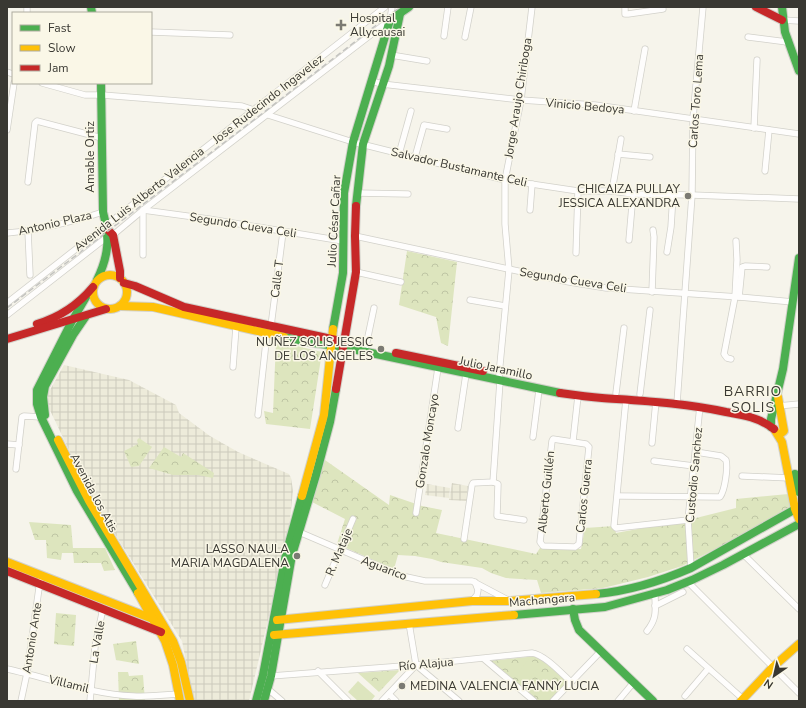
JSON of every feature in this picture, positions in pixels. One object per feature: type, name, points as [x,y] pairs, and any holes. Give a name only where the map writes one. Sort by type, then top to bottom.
[{"type":"street","name":"Avenida Luis Alberto Valencia","points":[[7,315],[109,231],[161,183],[385,7]]},
{"type":"street","name":"Julio César Cañar","points":[[331,342],[343,273],[342,241],[344,193],[353,142],[390,20],[392,7]]},
{"type":"street","name":"Jose Rudecindo Ingavelez","points":[[143,210],[401,11],[409,7]]},
{"type":"street","points":[[444,36],[448,7]]},
{"type":"street","points":[[465,37],[471,7]]},
{"type":"street","name":"Jorge Araujo Chiriboga","points":[[524,520],[497,516],[498,484],[493,482],[505,306],[509,270],[505,224],[505,180],[521,100],[532,7]]},
{"type":"street","points":[[625,7],[625,14],[663,9]]},
{"type":"street","name":"Carlos Toro Lema","points":[[685,294],[692,195],[693,118],[703,7]]},
{"type":"street","points":[[756,7],[782,20],[799,21]]},
{"type":"street","points":[[782,7],[782,20],[787,42],[799,71]]},
{"type":"street","name":"Julio César Cañar","points":[[343,344],[356,272],[355,236],[357,194],[363,144],[391,55],[401,11]]},
{"type":"street","points":[[152,32],[230,35]]},
{"type":"street","points":[[748,37],[787,42]]},
{"type":"street","points":[[634,110],[645,49]]},
{"type":"street","points":[[391,55],[427,62]]},
{"type":"street","points":[[754,128],[757,60]]},
{"type":"street","name":"Vinicio Bedoya","points":[[371,81],[382,84],[521,100],[596,105],[799,134]]},
{"type":"street","points":[[7,130],[14,84]]},
{"type":"street","points":[[46,84],[84,95],[102,95],[242,106],[254,110]]},
{"type":"street","name":"Amable Ortiz","points":[[101,84],[103,212],[122,280]]},
{"type":"street","points":[[399,154],[411,111]]},
{"type":"street","name":"Salvador Bustamante Celi","points":[[268,115],[353,142],[505,180],[578,191],[612,191],[633,194],[799,198]]},
{"type":"street","points":[[28,182],[37,122],[102,138]]},
{"type":"street","points":[[415,157],[424,125],[447,129]]},
{"type":"street","points":[[765,172],[769,130]]},
{"type":"street","points":[[612,191],[621,139]]},
{"type":"street","points":[[618,154],[650,157]]},
{"type":"street","points":[[530,210],[532,184]]},
{"type":"street","points":[[576,253],[578,191]]},
{"type":"street","points":[[357,194],[408,194]]},
{"type":"street","points":[[629,240],[633,194]]},
{"type":"street","points":[[667,252],[671,227],[673,195]]},
{"type":"street","name":"Avenida Luis Alberto Valencia","points":[[7,303],[109,231],[143,210]]},
{"type":"street","points":[[142,255],[143,210]]},
{"type":"street","name":"Segundo Cueva Celi","points":[[143,210],[209,219],[342,241]]},
{"type":"street","name":"Antonio Plaza","points":[[7,233],[28,231],[71,222],[103,212]]},
{"type":"street","points":[[652,292],[653,230]]},
{"type":"street","points":[[28,231],[30,275]]},
{"type":"street","name":"Amable Ortiz","points":[[86,296],[95,284],[104,266],[107,254],[109,231]]},
{"type":"street","name":"Calle T","points":[[258,415],[283,232]]},
{"type":"street","name":"Segundo Cueva Celi","points":[[355,236],[509,270],[606,288],[793,302]]},
{"type":"street","points":[[736,241],[737,297]]},
{"type":"street","points":[[782,433],[778,396],[798,276],[799,258]]},
{"type":"street","points":[[731,359],[727,358],[724,354],[742,267],[767,267]]},
{"type":"street","points":[[356,272],[401,282]]},
{"type":"street","name":"Julio Jaramillo","points":[[95,284],[102,276],[108,275],[184,307],[314,343],[331,342],[366,346],[500,378],[539,390],[578,396],[656,401],[709,401],[739,408],[761,415],[782,433],[789,445],[799,492]]},
{"type":"street","points":[[120,306],[127,295],[122,280]]},
{"type":"street","points":[[95,284],[94,298],[101,307],[106,309]]},
{"type":"street","points":[[677,400],[685,294]]},
{"type":"street","points":[[7,332],[45,322],[58,316],[86,296]]},
{"type":"street","name":"Avenida los Atis","points":[[86,296],[36,390],[35,397],[41,417],[77,491],[164,631],[173,641],[181,662],[190,701]]},
{"type":"street","points":[[470,300],[505,306]]},
{"type":"street","name":"Julio Jaramillo","points":[[7,339],[120,306],[153,307],[236,327],[269,330]]},
{"type":"street","points":[[366,346],[374,308]]},
{"type":"street","points":[[640,394],[650,310]]},
{"type":"street","name":"Avenida los Atis","points":[[86,316],[73,336],[42,393],[45,415],[89,501],[156,618]]},
{"type":"street","points":[[233,367],[236,327]]},
{"type":"street","points":[[616,393],[624,328]]},
{"type":"street","points":[[277,620],[286,554],[324,415],[331,342]]},
{"type":"street","points":[[256,701],[274,635],[292,555],[323,451],[330,422],[343,344]]},
{"type":"street","name":"Julio Jaramillo","points":[[343,344],[466,374],[560,388],[640,394],[677,400],[756,418],[771,423]]},
{"type":"street","name":"Gonzalo Moncayo","points":[[416,513],[438,368]]},
{"type":"street","points":[[458,428],[466,374]]},
{"type":"street","points":[[533,437],[539,390]]},
{"type":"street","points":[[573,441],[578,396]]},
{"type":"street","points":[[626,399],[614,526],[616,528],[688,520]]},
{"type":"street","points":[[652,443],[656,401]]},
{"type":"street","points":[[778,406],[799,404]]},
{"type":"street","name":"Custodio Sanchez","points":[[691,568],[688,520],[700,406]]},
{"type":"street","points":[[771,423],[778,406]]},
{"type":"street","points":[[16,468],[22,417],[41,417]]},
{"type":"street","name":"Julio Jaramillo","points":[[782,433],[799,519]]},
{"type":"street","name":"Alberto Guillén","points":[[573,441],[553,439],[552,441],[540,542],[543,546],[577,546]]},
{"type":"street","name":"Carlos Guerra","points":[[573,441],[588,445],[580,536],[579,544],[577,546]]},
{"type":"street","points":[[7,444],[19,445]]},
{"type":"street","points":[[618,496],[720,497],[723,492],[727,466],[726,460],[722,457],[696,452]]},
{"type":"street","points":[[654,461],[694,466]]},
{"type":"street","points":[[742,476],[790,478]]},
{"type":"street","points":[[464,539],[473,483],[493,482]]},
{"type":"street","name":"Machangara","points":[[277,620],[472,601],[510,601],[567,596],[634,588],[675,575],[691,568],[797,508]]},
{"type":"street","name":"R. Mataje","points":[[325,586],[354,520]]},
{"type":"street","name":"Machangara","points":[[274,635],[573,609],[627,602],[688,582],[744,555],[799,524]]},
{"type":"street","name":"Aguarico","points":[[299,532],[390,571],[411,578],[475,582],[510,601]]},
{"type":"street","points":[[744,555],[799,610]]},
{"type":"street","points":[[7,562],[103,608],[164,631]]},
{"type":"street","points":[[7,571],[40,579],[156,618]]},
{"type":"street","name":"Antonio Ante","points":[[21,701],[27,673],[40,579]]},
{"type":"street","points":[[472,601],[477,595],[478,590],[475,582]]},
{"type":"street","points":[[688,582],[799,693]]},
{"type":"street","points":[[655,606],[683,592]]},
{"type":"street","points":[[647,631],[656,617],[655,593]]},
{"type":"street","name":"La Valle","points":[[90,701],[95,647],[103,608]]},
{"type":"street","points":[[573,609],[579,630],[653,701]]},
{"type":"street","points":[[409,623],[416,665],[459,701]]},
{"type":"street","name":"Avenida los Atis","points":[[164,631],[177,678],[180,697]]},
{"type":"street","points":[[264,701],[270,676],[274,635]]},
{"type":"street","points":[[687,649],[742,700],[773,667],[799,644]]},
{"type":"street","points":[[553,701],[601,651]]},
{"type":"street","name":"Río Alajua","points":[[270,676],[318,671],[416,665],[532,653],[537,654],[571,682]]},
{"type":"street","points":[[484,659],[534,701]]},
{"type":"street","points":[[382,701],[416,665]]},
{"type":"street","name":"Villamil","points":[[7,669],[90,690],[132,696],[180,697]]},
{"type":"street","points":[[685,696],[708,669]]},
{"type":"street","points":[[318,671],[348,701]]},
{"type":"street","points":[[618,701],[634,682]]},
{"type":"street","points":[[268,689],[282,701]]},
{"type":"street","points":[[389,694],[396,701]]},
{"type":"shaded area","points":[[64,365],[129,380],[176,405],[179,413],[210,436],[238,452],[289,474],[293,490],[289,530],[249,701],[194,701],[182,641],[90,494],[47,404],[46,397]]},
{"type":"shaded area","points":[[452,483],[468,486],[467,501],[449,500]]},
{"type":"shaded area","points":[[427,484],[450,488],[449,498],[425,495]]},
{"type":"green space","points":[[407,251],[457,262],[448,346],[441,343],[436,317],[399,305]]},
{"type":"green space","points":[[276,341],[322,352],[310,429],[266,424],[264,411],[273,413]]},
{"type":"green space","points":[[139,438],[152,447],[139,466],[131,467],[124,451],[138,444],[137,440]]},
{"type":"green space","points":[[164,447],[181,457],[183,453],[214,473],[213,478],[198,475],[173,475],[149,468]]},
{"type":"green space","points":[[325,460],[389,505],[390,495],[422,506],[442,510],[436,533],[536,554],[540,548],[581,549],[585,528],[614,526],[616,533],[692,519],[736,508],[736,499],[788,494],[790,507],[731,541],[682,566],[648,577],[603,588],[541,593],[537,580],[506,578],[482,568],[441,562],[415,556],[398,555],[394,569],[337,544],[345,519],[312,502]]},
{"type":"green space","points":[[29,522],[71,525],[73,548],[105,548],[115,570],[104,571],[101,563],[74,563],[73,553],[62,553],[61,560],[47,558],[46,540],[35,540]]},
{"type":"green space","points":[[56,613],[76,615],[74,646],[54,644]]},
{"type":"green space","points":[[136,641],[139,664],[116,660],[113,644]]},
{"type":"green space","points":[[537,656],[569,682],[551,701],[536,701],[490,661]]},
{"type":"green space","points":[[529,659],[539,667],[526,683],[516,675]]},
{"type":"green space","points":[[400,670],[379,692],[358,673]]},
{"type":"green space","points":[[118,672],[128,672],[129,676],[143,675],[145,701],[119,701]]},
{"type":"green space","points":[[358,681],[375,696],[371,701],[358,701],[348,692]]},
{"type":"railway","points":[[7,308],[401,7]]},
{"type":"traffic: fast","points":[[91,7],[92,12]]},
{"type":"traffic: fast","points":[[333,329],[343,273],[344,193],[353,142],[390,20],[409,7]]},
{"type":"traffic: fast","points":[[782,7],[785,32],[799,71]]},
{"type":"traffic: fast","points":[[356,206],[363,144],[389,66],[400,14]]},
{"type":"traffic: fast","points":[[97,280],[104,262],[107,246],[107,230],[103,212],[101,84]]},
{"type":"traffic: fast","points":[[771,427],[771,419],[783,369],[799,258]]},
{"type":"traffic: fast","points":[[86,297],[37,390],[37,404],[41,417],[77,491],[138,593]]},
{"type":"traffic: fast","points":[[45,415],[43,397],[45,386],[73,335],[86,316]]},
{"type":"traffic: fast","points":[[284,337],[343,347],[560,393]]},
{"type":"traffic: fast","points":[[264,701],[271,676],[292,555],[316,475],[330,422],[336,389]]},
{"type":"traffic: fast","points":[[795,474],[799,492]]},
{"type":"traffic: fast","points":[[256,701],[263,675],[286,554],[302,496]]},
{"type":"traffic: fast","points":[[596,594],[645,585],[691,568],[799,507]]},
{"type":"traffic: fast","points":[[514,615],[605,607],[667,590],[723,565],[799,524]]},
{"type":"traffic: fast","points":[[573,609],[579,630],[653,701]]},
{"type":"traffic: slow","points":[[107,275],[113,275],[122,280],[126,286],[127,292],[126,298],[122,304],[113,309],[107,309],[98,304],[93,295],[93,289],[98,280],[107,275]]},
{"type":"traffic: slow","points":[[120,306],[153,307],[284,337]]},
{"type":"traffic: slow","points":[[302,496],[324,415],[333,329]]},
{"type":"traffic: slow","points":[[778,397],[784,431],[779,435]]},
{"type":"traffic: slow","points":[[774,429],[782,442],[795,509],[799,519]]},
{"type":"traffic: slow","points":[[58,440],[89,501],[173,641],[181,662],[190,701]]},
{"type":"traffic: slow","points":[[7,562],[153,619]]},
{"type":"traffic: slow","points":[[138,593],[165,641],[173,665],[180,701]]},
{"type":"traffic: slow","points":[[277,620],[472,601],[510,601],[596,594]]},
{"type":"traffic: slow","points":[[274,635],[514,615]]},
{"type":"traffic: slow","points":[[741,701],[773,667],[799,644]]},
{"type":"traffic: jam","points":[[756,7],[782,20]]},
{"type":"traffic: jam","points":[[336,389],[356,272],[356,206]]},
{"type":"traffic: jam","points":[[108,230],[113,235],[120,278]]},
{"type":"traffic: jam","points":[[124,283],[135,286],[184,307],[350,343]]},
{"type":"traffic: jam","points":[[37,324],[68,310],[93,287]]},
{"type":"traffic: jam","points":[[7,339],[106,309]]},
{"type":"traffic: jam","points":[[396,353],[483,371]]},
{"type":"traffic: jam","points":[[560,393],[597,398],[695,406],[739,414],[763,422],[774,429]]},
{"type":"traffic: jam","points":[[7,571],[161,632]]},
{"type":"place","name":"Hospital Allycausai","points":[[341,25]]},
{"type":"place","name":"CHICAIZA PULLAY JESSICA ALEXANDRA","points":[[688,196]]},
{"type":"place","name":"NUÑEZ SOLIS JESSIC DE LOS ANGELES","points":[[381,349]]},
{"type":"place","name":"LASSO NAULA MARIA MAGDALENA","points":[[297,556]]},
{"type":"place","name":"MEDINA VALENCIA FANNY LUCIA","points":[[402,686]]},
{"type":"district","name":"BARRIO SOLIS","points":[[753,400]]}]
